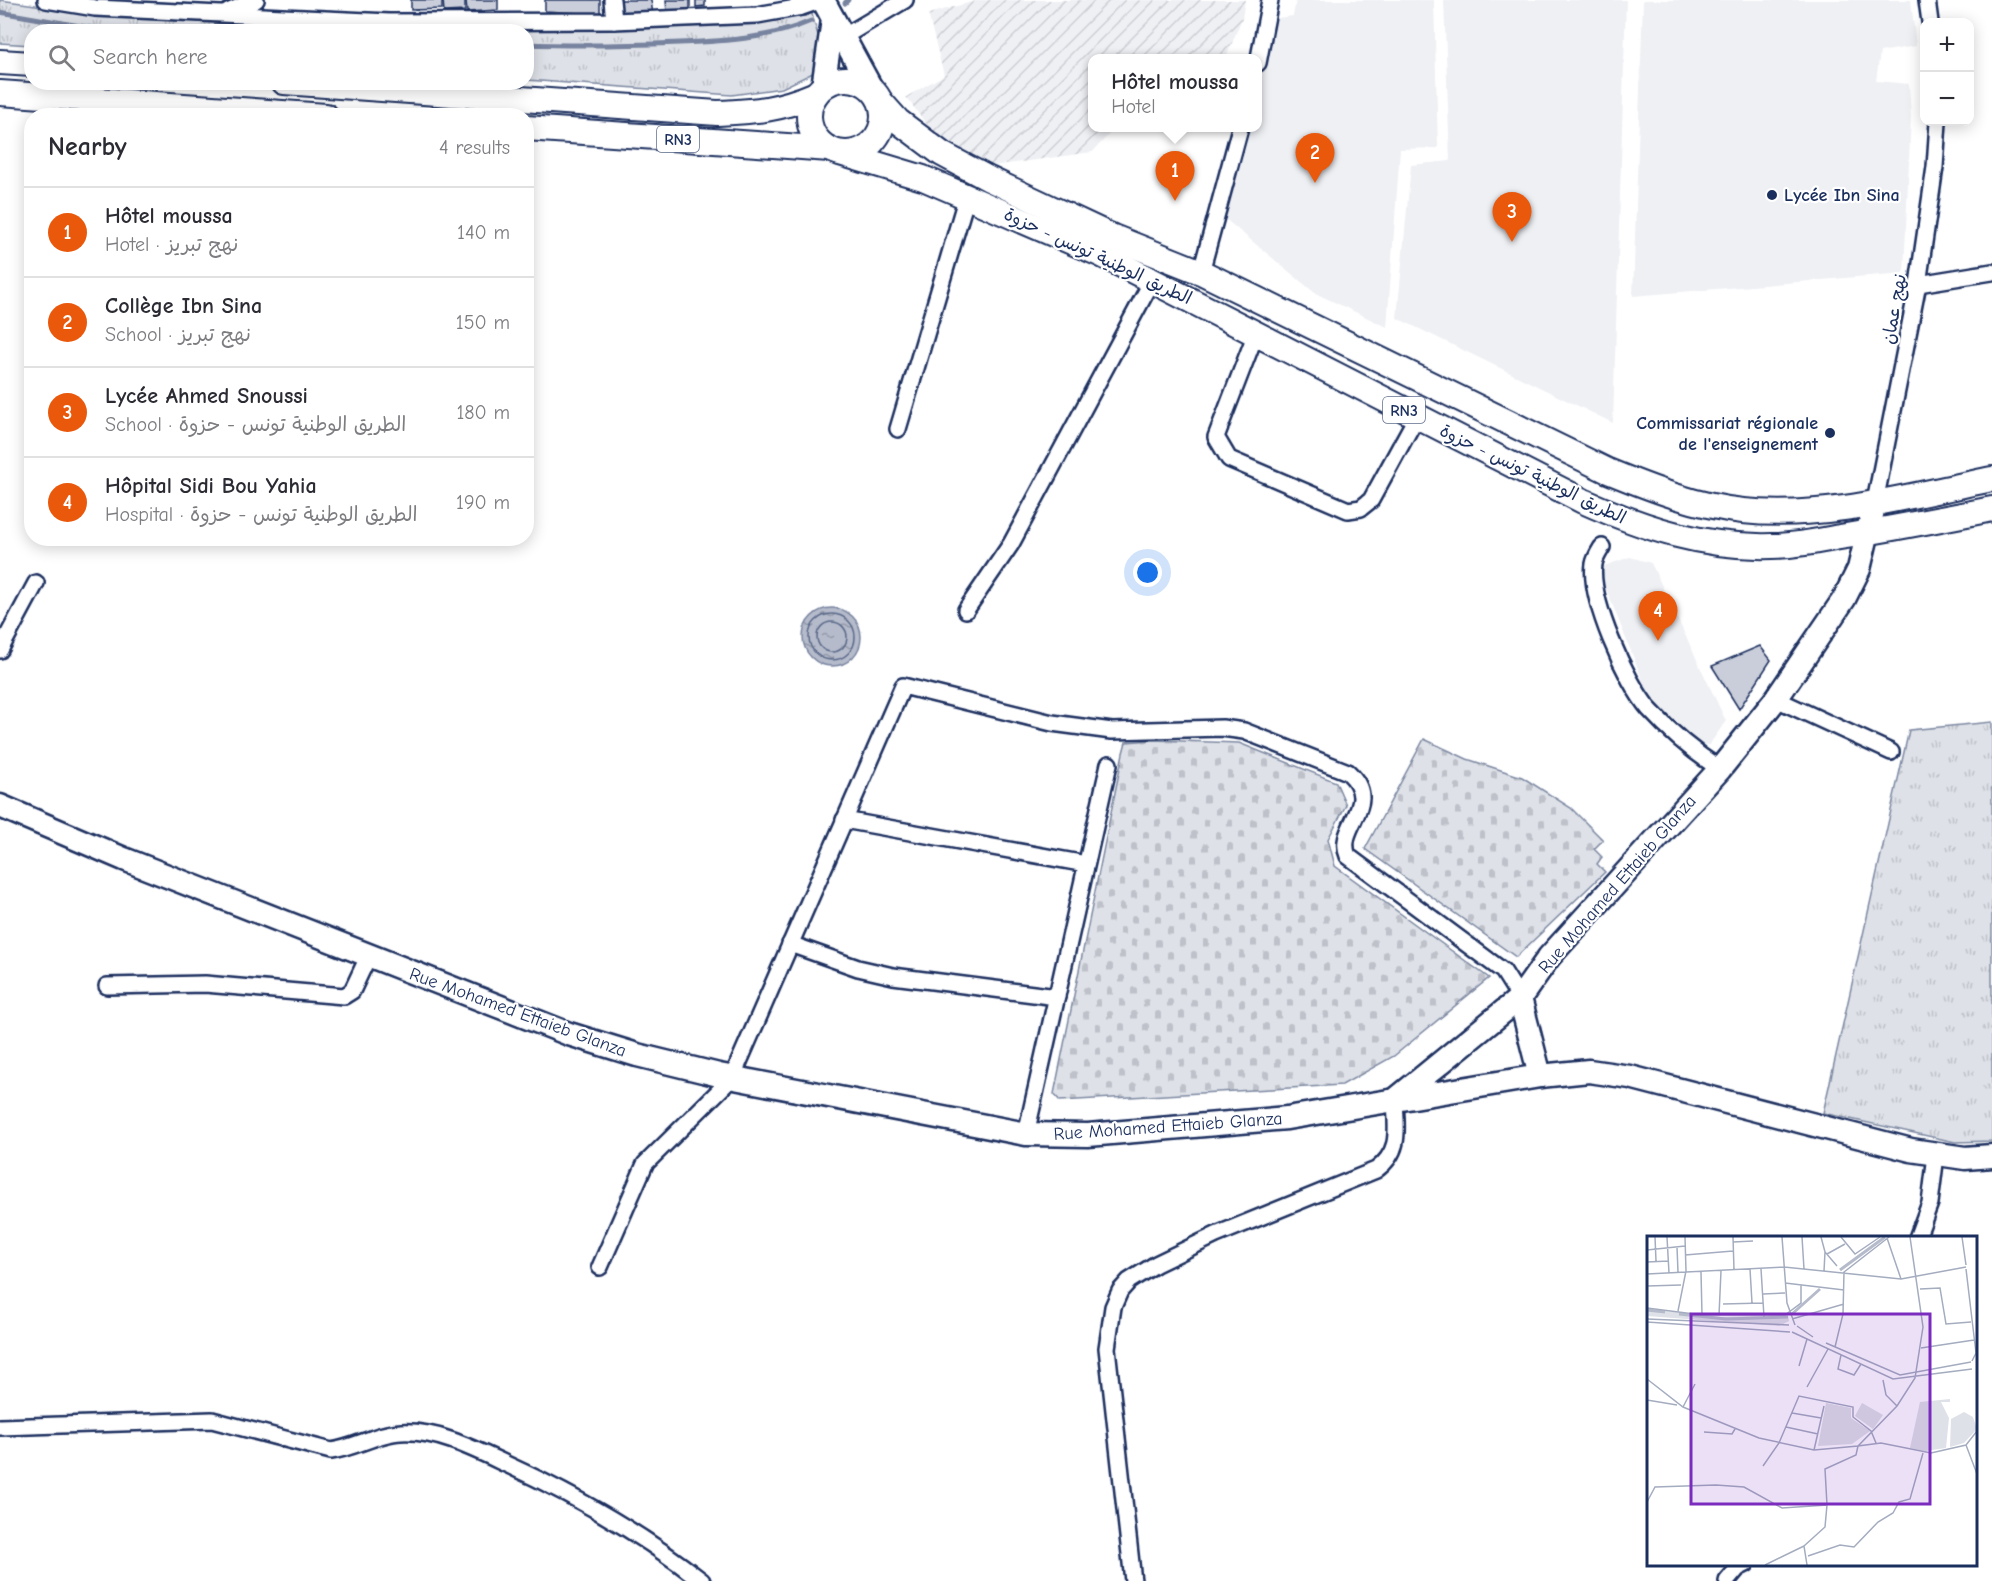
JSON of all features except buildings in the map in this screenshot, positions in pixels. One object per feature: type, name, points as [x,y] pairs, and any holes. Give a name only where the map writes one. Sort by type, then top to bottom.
[{"type":"main road","points":[[0,62],[24,64]]},
{"type":"main road","name":"RN3","points":[[358,90],[514,107],[717,113],[765,111],[786,106],[819,91],[832,82],[853,80],[876,95],[883,124],[871,144],[851,153],[835,151]]},
{"type":"main road","points":[[819,91],[810,106],[812,131],[835,151]]},
{"type":"main road","points":[[0,93],[213,108]]},
{"type":"main road","name":"الطريق الوطنية تونس - حزوة","points":[[876,95],[898,121],[942,154],[1108,246],[1152,281],[1594,506],[1638,525],[1682,537],[1723,544],[1772,546],[1869,532],[1992,509]]},
{"type":"main road","name":"الطريق الوطنية تونس - حزوة","points":[[534,129],[835,151],[923,178],[1108,246],[1201,272],[1608,471],[1653,490],[1718,507],[1772,513],[1875,502],[1992,479]]},
{"type":"street","points":[[46,0],[222,15],[389,22],[614,21],[757,15],[802,8],[830,14],[905,0]]},
{"type":"street","points":[[222,15],[256,0]]},
{"type":"street","points":[[612,0],[614,21]]},
{"type":"street","points":[[1259,54],[1270,0]]},
{"type":"street","points":[[1927,0],[1929,18]]},
{"type":"street","points":[[819,91],[830,14]]},
{"type":"street","points":[[830,14],[876,95]]},
{"type":"street","name":"نهج عمان","points":[[1875,502],[1918,284],[1935,167],[1938,126]]},
{"type":"street","points":[[1201,272],[1239,132]]},
{"type":"street","points":[[898,429],[967,196]]},
{"type":"street","points":[[1918,284],[1992,272]]},
{"type":"street","points":[[966,610],[1011,544],[1152,281]]},
{"type":"street","points":[[1256,333],[1216,437],[1229,459],[1348,510],[1361,508],[1371,500],[1417,416]]},
{"type":"street","name":"Rue Mohamed Ettaieb Glanza","points":[[0,806],[57,832],[368,957],[569,1034],[637,1055],[732,1078],[1026,1134],[1088,1135],[1287,1118],[1395,1100],[1520,998],[1550,957],[1720,769],[1776,699],[1844,599],[1859,569],[1875,502]]},
{"type":"street","points":[[1602,547],[1594,562],[1594,580],[1608,633],[1624,670],[1648,708],[1706,760],[1720,769]]},
{"type":"street","points":[[0,650],[36,583]]},
{"type":"street","points":[[600,1267],[645,1164],[732,1078],[903,686],[1052,723],[1113,731],[1222,728],[1244,731],[1348,772],[1355,779],[1362,798],[1346,840],[1348,856],[1503,971],[1520,998],[1540,1076]]},
{"type":"street","points":[[1776,699],[1891,752]]},
{"type":"street","points":[[1026,1134],[1109,764]]},
{"type":"street","points":[[844,820],[1086,864]]},
{"type":"street","points":[[790,944],[858,968],[893,976],[1057,997]]},
{"type":"street","points":[[107,986],[205,984],[344,996],[352,991],[368,957]]},
{"type":"street","points":[[1133,1581],[1107,1348],[1113,1307],[1120,1291],[1129,1281],[1156,1264],[1216,1235],[1376,1170],[1388,1161],[1393,1151],[1396,1139],[1395,1100],[1540,1076],[1589,1071],[1630,1077],[1936,1155],[1992,1156]]},
{"type":"street","points":[[1918,1236],[1930,1203],[1936,1155]]},
{"type":"street","points":[[0,1427],[212,1420],[331,1451],[348,1449],[382,1436],[401,1432],[427,1434],[487,1455],[619,1521],[702,1581]]},
{"type":"street","points":[[1727,1581],[1742,1566]]},
{"type":"shaded area","points":[[979,0],[1245,0],[1242,18],[1228,54],[1088,54],[1088,132],[1111,132],[1092,152],[985,167],[937,138],[906,97],[944,75],[928,14]]},
{"type":"shaded area","points":[[1296,0],[1434,0],[1438,148],[1400,149],[1387,327],[1315,293],[1224,218],[1247,132],[1262,132],[1262,76],[1277,18],[1293,16]]},
{"type":"shaded area","points":[[1444,0],[1626,0],[1613,423],[1397,318],[1411,165],[1450,161]]},
{"type":"shaded area","name":"Lycée Ibn Sina","points":[[1643,0],[1911,0],[1916,46],[1880,52],[1876,81],[1909,84],[1911,116],[1904,273],[1633,296]]},
{"type":"shaded area","points":[[1630,557],[1651,563],[1726,721],[1709,745],[1694,744],[1653,706],[1601,576],[1604,566]]},
{"type":"green space","points":[[0,0],[92,13],[226,24],[24,24],[24,45],[0,43]]},
{"type":"green space","points":[[810,7],[821,46],[815,72],[782,88],[732,95],[534,81],[534,24],[504,24]]},
{"type":"green space","points":[[1992,722],[1992,1141],[1955,1142],[1823,1113],[1909,730]]},
{"type":"green space","points":[[1424,739],[1467,759],[1522,777],[1571,808],[1603,840],[1594,849],[1602,857],[1597,864],[1605,872],[1516,957],[1365,849]]},
{"type":"green space","points":[[1153,740],[1239,743],[1336,782],[1346,805],[1328,839],[1335,866],[1489,978],[1394,1056],[1342,1085],[1060,1101],[1054,1094],[1123,753],[1126,742]]},
{"type":"water","points":[[832,608],[843,610],[856,621],[861,637],[859,648],[848,661],[832,666],[821,664],[808,653],[803,637],[805,626],[816,613]]},
{"type":"waterway","points":[[845,3],[848,0]]},
{"type":"waterway","points":[[0,12],[68,24]]},
{"type":"waterway","points":[[534,44],[622,45],[714,41],[779,32],[811,21]]},
{"type":"place","name":"Collège Ibn Sina","points":[[1315,183]]},
{"type":"place","name":"Lycée Ibn Sina","points":[[1772,195]]},
{"type":"place","name":"Hôtel moussa","points":[[1175,201]]},
{"type":"place","name":"Lycée Ahmed Snoussi","points":[[1512,242]]},
{"type":"place","name":"Commissariat régionale de l'enseignement","points":[[1830,433]]},
{"type":"place","name":"Hôpital Sidi Bou Yahia","points":[[1658,641]]}]
